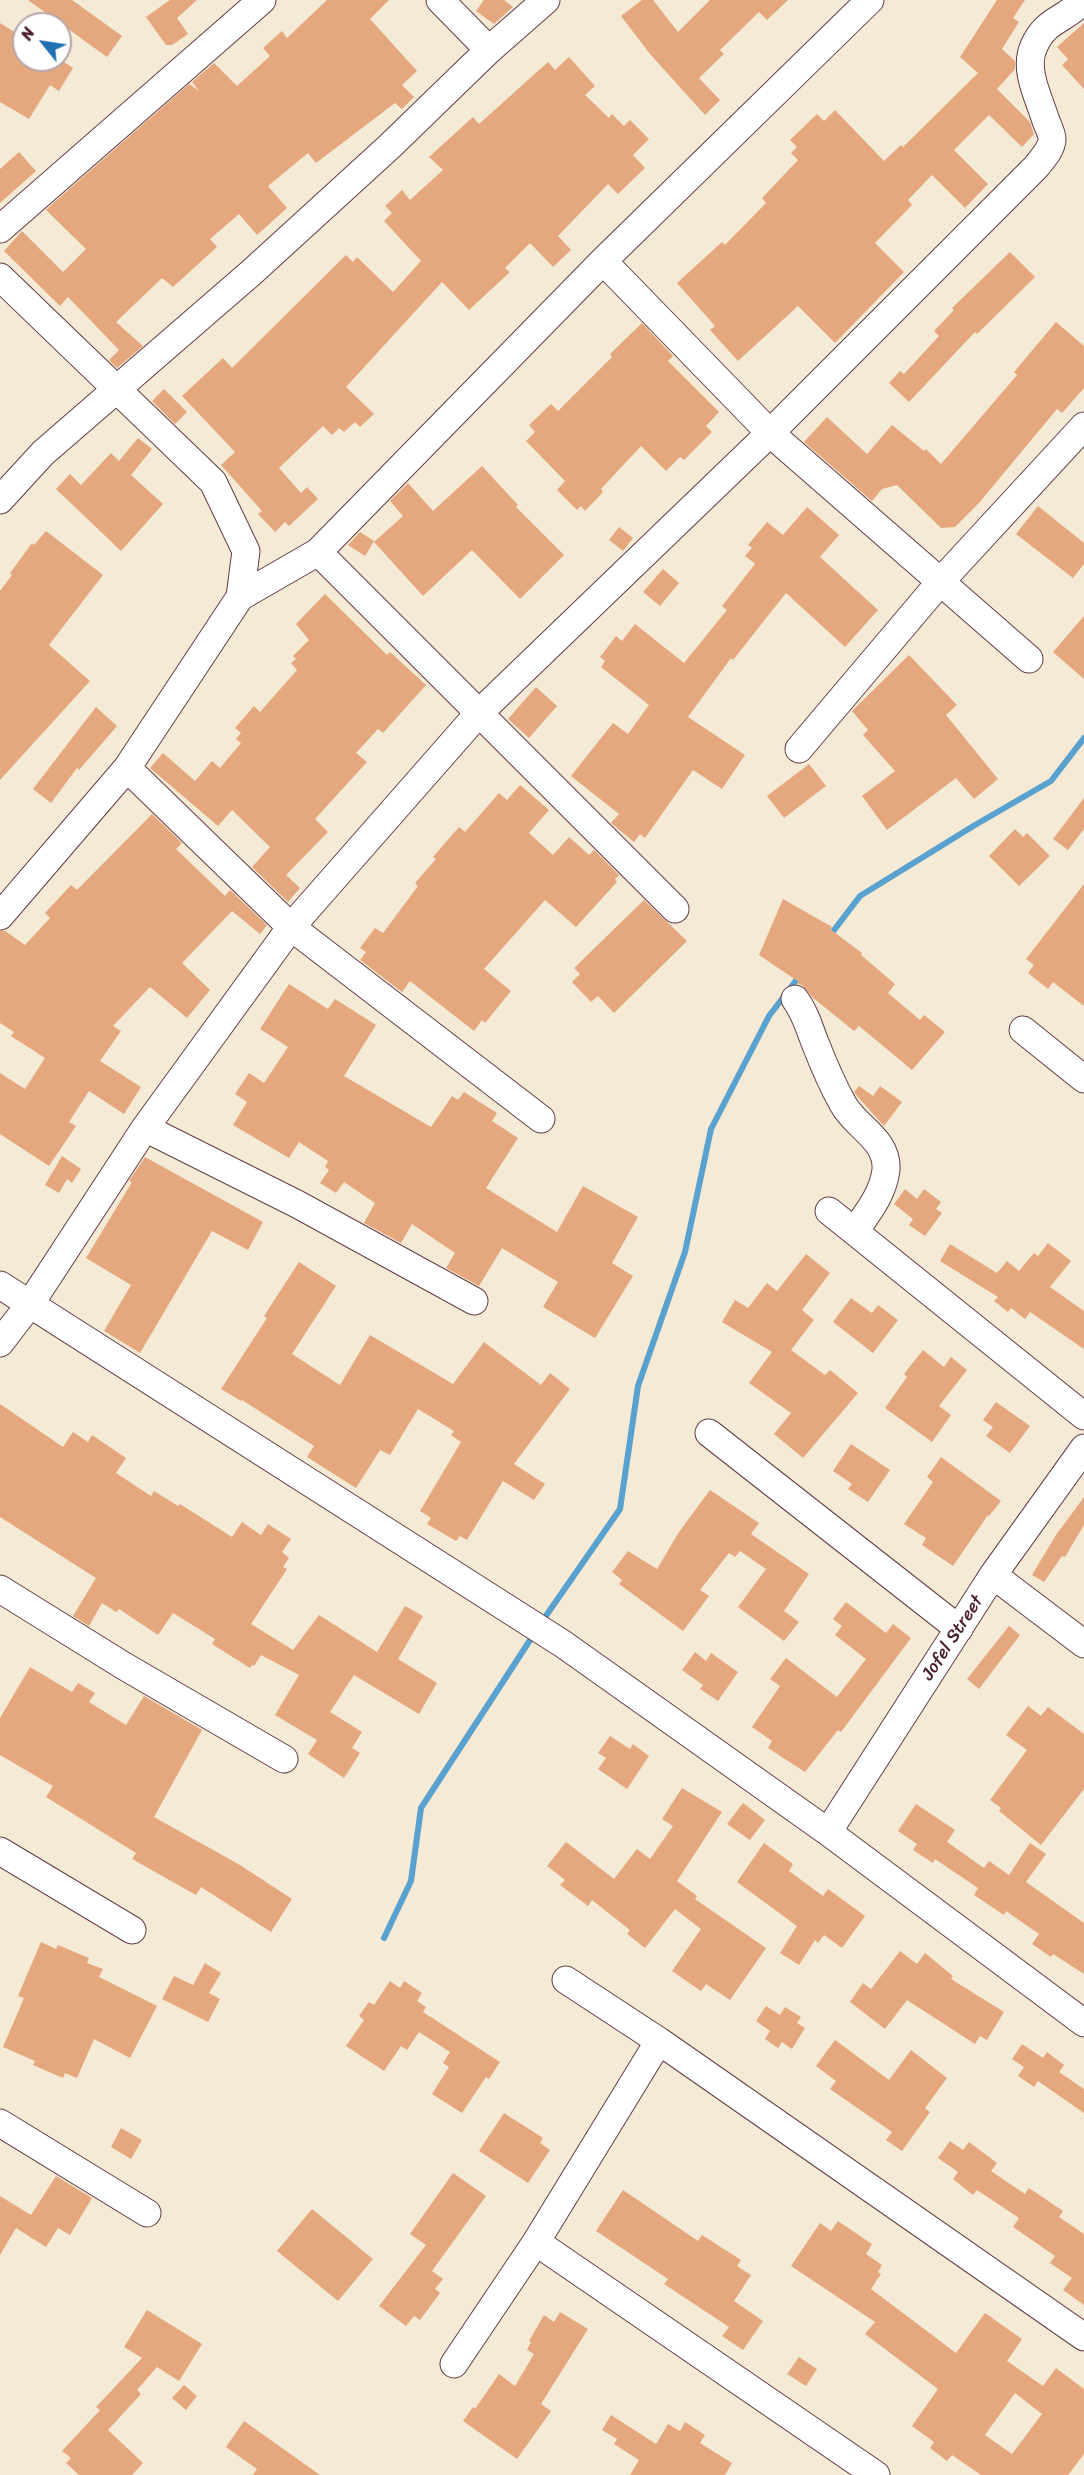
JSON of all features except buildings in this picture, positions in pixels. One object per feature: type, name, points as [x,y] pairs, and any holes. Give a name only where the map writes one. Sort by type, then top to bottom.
[{"type":"street","points":[[0,230],[262,0]]},
{"type":"street","points":[[440,0],[489,50]]},
{"type":"street","points":[[0,500],[43,453],[252,272],[390,146],[489,50],[546,0]]},
{"type":"street","points":[[240,597],[318,552],[603,261],[870,0]]},
{"type":"street","points":[[0,1343],[30,1304],[145,1128],[291,927],[478,714],[770,433],[1028,175],[1047,153],[1052,139],[1031,72],[1029,58],[1047,24],[1078,6],[1083,0]]},
{"type":"street","points":[[603,261],[770,433],[1029,660]]},
{"type":"street","points":[[0,277],[213,482],[246,551],[240,597],[127,768],[0,916]]},
{"type":"street","points":[[799,749],[941,581],[1084,426]]},
{"type":"street","points":[[318,552],[675,909]]},
{"type":"street","points":[[127,768],[291,927],[541,1119]]},
{"type":"street","points":[[795,999],[805,1012],[816,1045],[842,1103],[882,1145],[886,1169],[880,1195],[855,1231]]},
{"type":"street","points":[[1023,1030],[1084,1079]]},
{"type":"street","points":[[145,1128],[297,1204],[474,1301]]},
{"type":"street","points":[[829,1210],[1084,1416]]},
{"type":"street","points":[[0,1285],[563,1644],[828,1832],[1084,2023]]},
{"type":"street","points":[[709,1433],[959,1629]]},
{"type":"street","name":"Jofel Street","points":[[828,1832],[993,1575],[1084,1448]]},
{"type":"street","points":[[993,1575],[1084,1644]]},
{"type":"street","points":[[0,1589],[124,1666],[284,1760]]},
{"type":"street","points":[[0,1851],[132,1930]]},
{"type":"street","points":[[566,1980],[659,2041],[1084,2337]]},
{"type":"street","points":[[454,2364],[536,2242],[659,2041]]},
{"type":"street","points":[[0,2123],[147,2213]]},
{"type":"street","points":[[536,2242],[876,2475]]},
{"type":"waterway","points":[[828,938],[860,896],[1051,781],[1084,738]]},
{"type":"waterway","points":[[541,1623],[620,1509],[638,1386],[685,1252],[711,1129],[769,1016],[801,974]]},
{"type":"waterway","points":[[384,1938],[411,1881],[421,1808],[534,1634]]}]
